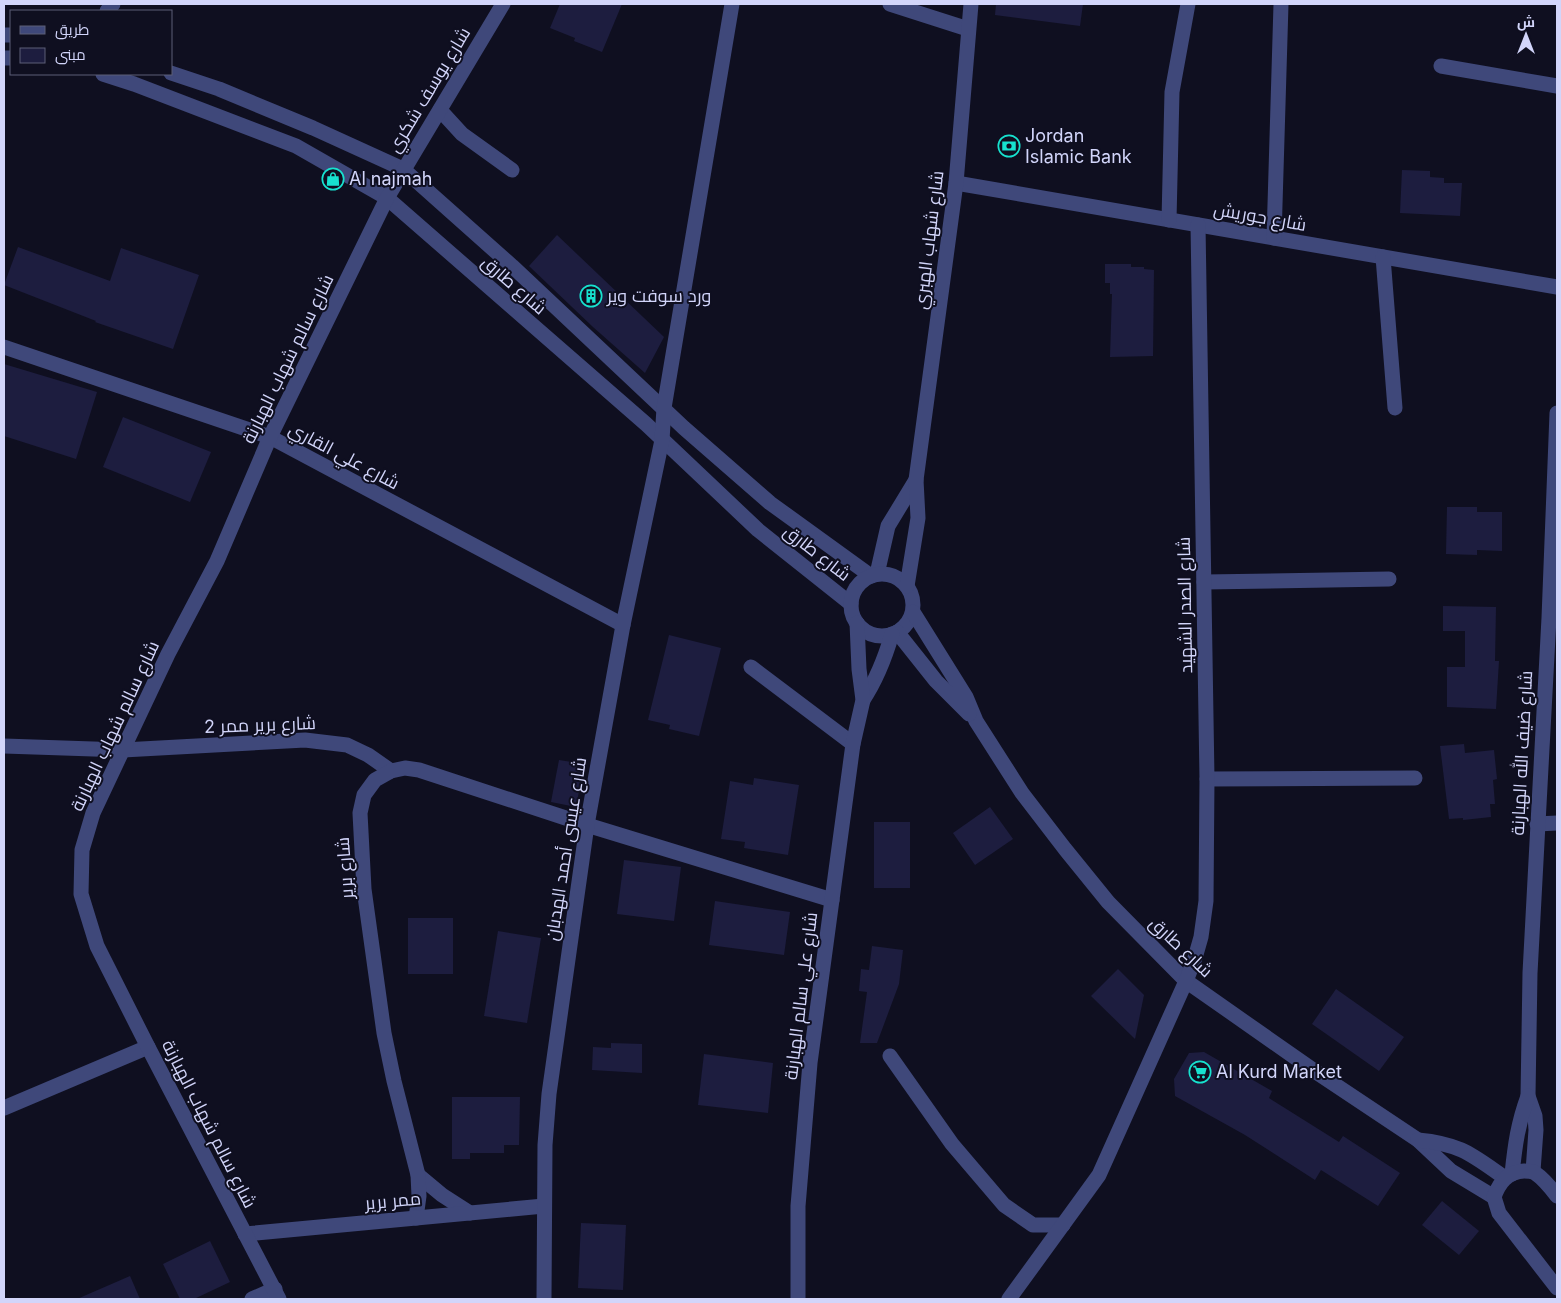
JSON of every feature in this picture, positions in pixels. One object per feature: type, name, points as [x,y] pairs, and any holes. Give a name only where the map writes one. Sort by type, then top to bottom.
[{"type":"street","name":"شارع يوسف شكري","points":[[387,198],[503,4]]},
{"type":"street","name":"شارع عيسى أحمد الهدبان","points":[[544,1299],[545,1144],[549,1094],[587,825],[622,625],[662,440],[664,408],[732,4]]},
{"type":"street","points":[[890,4],[968,29]]},
{"type":"street","name":"شارع شهاب الهبري","points":[[907,586],[918,518],[916,480],[956,183],[971,4]]},
{"type":"street","points":[[1169,220],[1172,92],[1188,4]]},
{"type":"street","points":[[1274,238],[1281,4]]},
{"type":"street","points":[[1441,66],[1557,86]]},
{"type":"street","name":"شارع طارق","points":[[172,73],[220,89],[403,169],[512,266],[684,428],[770,503],[874,575]]},
{"type":"street","name":"شارع طارق","points":[[106,75],[296,146],[387,198],[638,417],[758,530],[852,604]]},
{"type":"street","points":[[440,110],[462,134],[512,170]]},
{"type":"street","name":"شارع جوريش","points":[[956,183],[1557,287]]},
{"type":"street","name":"شارع سالم شهاب الهبارنة","points":[[277,1294],[97,946],[81,894],[82,850],[93,813],[168,654],[217,561],[270,438],[387,198]]},
{"type":"street","name":"شارع الصدر الشهيد","points":[[1009,1299],[1100,1175],[1186,981],[1201,936],[1206,901],[1207,779],[1198,225]]},
{"type":"street","points":[[1383,257],[1395,408]]},
{"type":"street","name":"شارع علي القاري","points":[[4,347],[270,438],[622,625]]},
{"type":"street","name":"شارع ضيف الله الهبارنة","points":[[1509,1176],[1516,1134],[1528,1096],[1530,973],[1537,824],[1553,619],[1557,412]]},
{"type":"street","name":"شارع شهاب الهبري","points":[[874,575],[888,526],[916,480]]},
{"type":"street","points":[[888,574],[899,578],[907,586],[913,599],[913,612],[907,624],[894,633],[882,636],[864,630],[857,623],[853,614],[853,595],[863,580],[874,575],[888,574]]},
{"type":"street","points":[[1204,582],[1389,579]]},
{"type":"street","name":"شارع طارق","points":[[913,612],[966,697],[976,721],[1022,793],[1064,849],[1108,902],[1186,981],[1313,1070],[1418,1140],[1451,1171],[1494,1197]]},
{"type":"street","name":"شارع علي سالم الهبارنة","points":[[857,623],[859,669],[863,700]]},
{"type":"street","name":"شارع طارق","points":[[894,633],[936,681],[976,721]]},
{"type":"street","name":"شارع علي سالم الهبارنة","points":[[798,1299],[798,1206],[810,1063],[853,744],[863,700],[877,677],[894,633]]},
{"type":"street","points":[[751,667],[853,744]]},
{"type":"street","name":"شارع برير ممر 2","points":[[4,746],[123,750],[305,740],[347,745],[368,754],[391,770]]},
{"type":"street","points":[[391,770],[405,768],[419,770],[587,825],[832,900]]},
{"type":"street","name":"شارع برير","points":[[391,770],[375,780],[364,795],[360,813],[361,851],[369,927],[384,1033],[418,1175],[419,1196],[416,1218]]},
{"type":"street","points":[[1207,779],[1415,778]]},
{"type":"street","points":[[1537,824],[1557,823]]},
{"type":"street","points":[[4,1108],[148,1047]]},
{"type":"street","points":[[890,1056],[952,1144],[1004,1205],[1032,1224],[1063,1225]]},
{"type":"street","name":"شارع ضيف الله الهبارنة","points":[[1528,1096],[1535,1116],[1533,1171]]},
{"type":"street","name":"شارع طارق","points":[[1418,1140],[1440,1142],[1457,1147],[1509,1176]]},
{"type":"street","points":[[1557,1196],[1547,1182],[1533,1171],[1509,1176],[1498,1185],[1494,1197],[1499,1213],[1557,1288]]},
{"type":"street","points":[[418,1175],[442,1195],[470,1213]]},
{"type":"street","name":"ممر برير","points":[[246,1234],[544,1206]]},
{"type":"street","points":[[252,1299],[277,1294]]},
{"type":"building","points":[[560,4],[622,4],[602,52],[574,41],[575,38],[550,28]]},
{"type":"building","points":[[996,4],[1083,4],[1080,26],[995,15]]},
{"type":"building","points":[[1402,170],[1430,171],[1430,177],[1444,178],[1444,183],[1462,183],[1460,216],[1400,213]]},
{"type":"building","name":"ورد سوفت وير","points":[[557,235],[664,337],[645,373],[529,266]]},
{"type":"building","points":[[18,247],[110,281],[121,248],[199,275],[173,349],[95,322],[4,285]]},
{"type":"building","points":[[1105,264],[1131,264],[1131,267],[1144,267],[1144,269],[1154,270],[1153,356],[1110,357],[1112,294],[1110,294],[1110,283],[1105,283]]},
{"type":"building","points":[[4,364],[97,392],[76,459],[4,436]]},
{"type":"building","points":[[123,417],[211,452],[190,502],[103,467]]},
{"type":"building","points":[[1447,507],[1477,507],[1477,512],[1502,512],[1502,551],[1477,550],[1477,555],[1446,554]]},
{"type":"building","points":[[1443,606],[1496,607],[1495,661],[1499,661],[1496,709],[1447,707],[1447,667],[1465,667],[1465,631],[1443,631]]},
{"type":"building","points":[[669,635],[721,648],[699,736],[669,729],[670,725],[648,720]]},
{"type":"building","points":[[1464,744],[1465,753],[1494,750],[1497,779],[1493,780],[1495,804],[1490,804],[1491,817],[1463,820],[1463,818],[1449,819],[1440,746]]},
{"type":"building","points":[[559,760],[584,764],[576,807],[551,802]]},
{"type":"building","points":[[754,778],[799,785],[788,855],[744,848],[745,842],[721,839],[730,781],[753,785]]},
{"type":"building","points":[[990,807],[1013,839],[975,865],[953,833]]},
{"type":"building","points":[[874,822],[910,822],[910,888],[874,888]]},
{"type":"building","points":[[624,860],[681,867],[674,921],[617,914]]},
{"type":"building","points":[[715,901],[790,912],[784,955],[709,945]]},
{"type":"building","points":[[408,918],[453,918],[453,974],[408,974]]},
{"type":"building","points":[[498,931],[541,938],[527,1023],[484,1016]]},
{"type":"building","points":[[872,946],[903,950],[899,984],[877,1043],[860,1043],[867,992],[859,991],[861,969],[869,970]]},
{"type":"building","points":[[1118,969],[1144,995],[1135,1039],[1091,996]]},
{"type":"building","points":[[1336,989],[1404,1037],[1379,1071],[1312,1024]]},
{"type":"building","points":[[611,1043],[642,1044],[642,1073],[592,1070],[593,1047],[611,1048]]},
{"type":"building","points":[[1204,1052],[1272,1091],[1269,1098],[1339,1142],[1343,1136],[1400,1173],[1378,1206],[1321,1170],[1315,1180],[1245,1135],[1175,1096],[1174,1079],[1189,1053]]},
{"type":"building","points":[[704,1054],[773,1063],[768,1113],[698,1105]]},
{"type":"building","points":[[452,1097],[520,1097],[519,1145],[504,1145],[504,1153],[470,1153],[470,1159],[452,1159]]},
{"type":"building","points":[[1442,1201],[1479,1231],[1459,1255],[1422,1225]]},
{"type":"building","points":[[581,1223],[626,1225],[623,1290],[578,1288]]},
{"type":"building","points":[[210,1241],[230,1282],[194,1299],[180,1299],[163,1264]]},
{"type":"building","points":[[130,1276],[140,1299],[77,1299]]},
{"type":"place","name":"Jordan Islamic Bank","points":[[1009,146]]},
{"type":"place","name":"Al najmah","points":[[333,179]]},
{"type":"place","name":"ورد سوفت وير","points":[[591,296]]},
{"type":"place","name":"Al Kurd Market","points":[[1200,1072]]}]
